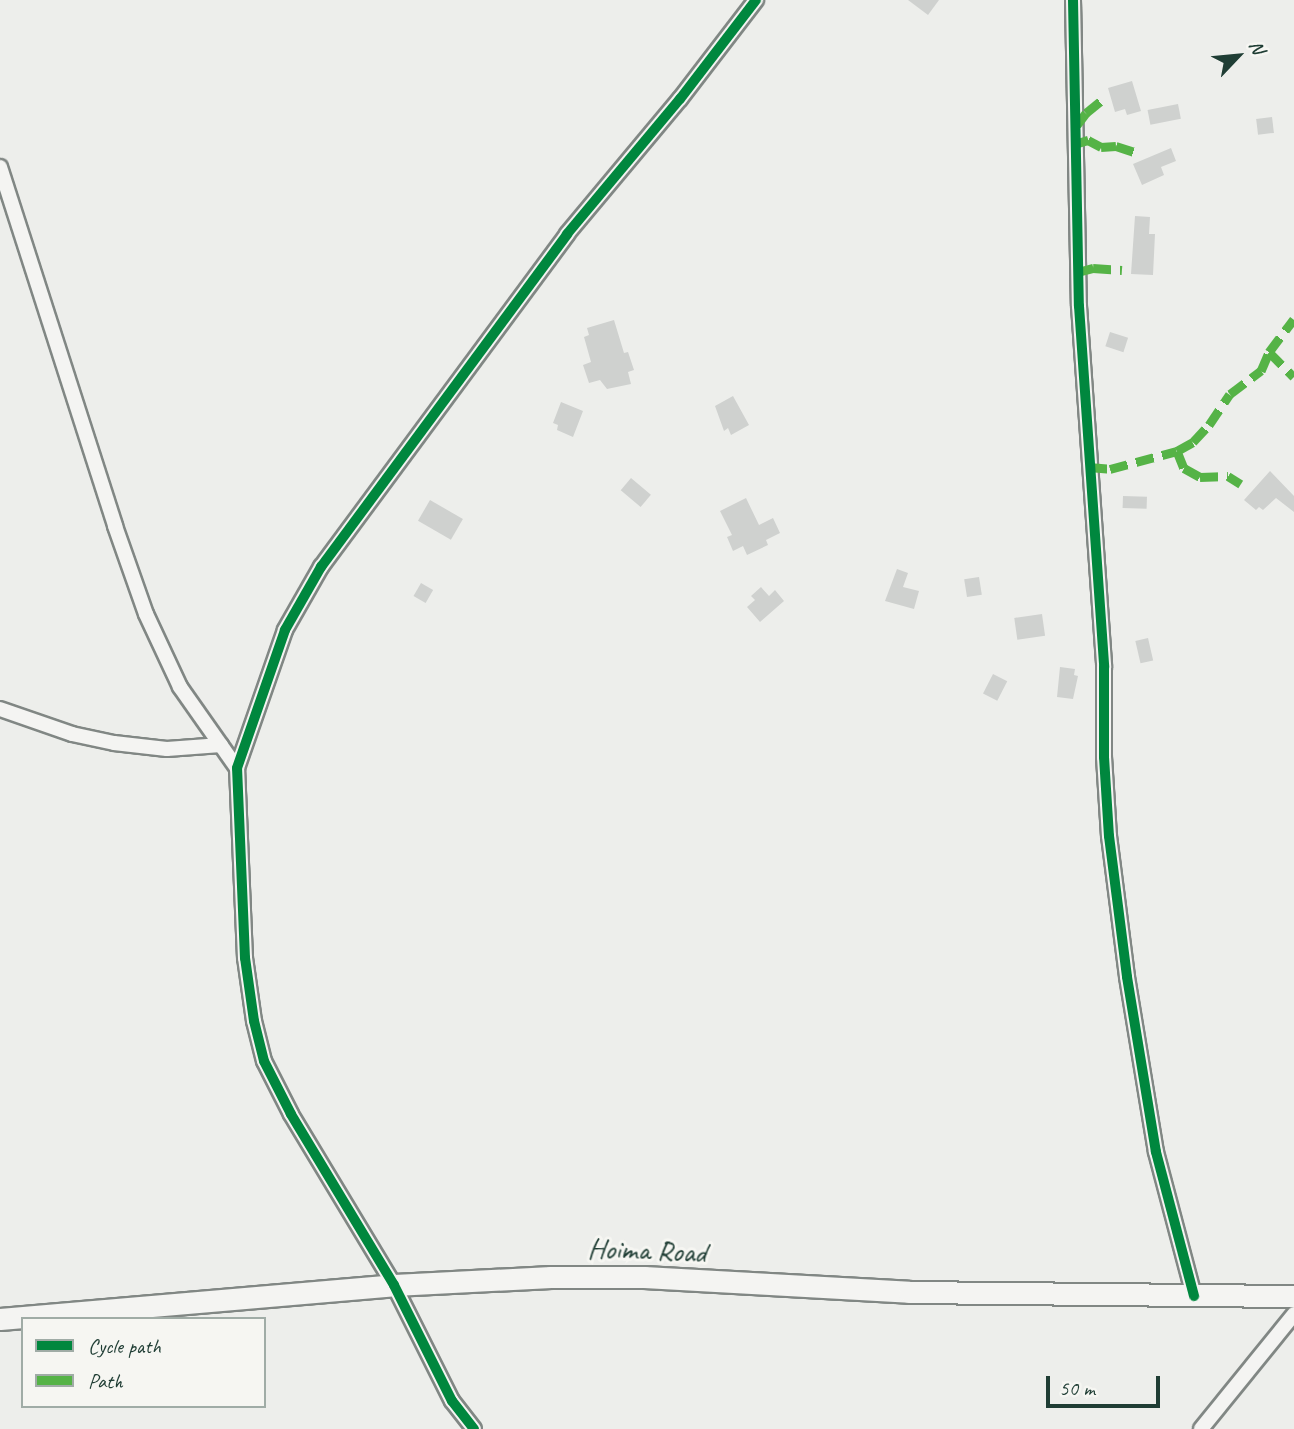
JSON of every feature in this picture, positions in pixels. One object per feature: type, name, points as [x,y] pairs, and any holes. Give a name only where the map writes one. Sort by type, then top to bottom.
[{"type":"main road","name":"Hoima Road","points":[[23,1317],[394,1285],[551,1277],[644,1277],[909,1292],[1294,1296]]},
{"type":"main road","name":"Hoima Road","points":[[0,1319],[21,1317]]},
{"type":"street","points":[[474,1429],[452,1401],[394,1285],[309,1145],[264,1061],[254,1021],[245,958],[237,768],[285,630],[321,567],[567,234],[680,99],[756,0]]},
{"type":"street","points":[[1073,0],[1079,306],[1104,667],[1104,757],[1109,836],[1126,977],[1156,1152],[1194,1296]]},
{"type":"street","points":[[0,167],[4,191],[146,614],[180,687],[237,768]]},
{"type":"street","points":[[0,709],[72,734],[114,743],[167,749],[221,745]]},
{"type":"street","points":[[1201,1429],[1294,1314]]},
{"type":"building","points":[[908,0],[939,0],[928,15]]},
{"type":"building","points":[[1132,81],[1141,111],[1127,115],[1125,109],[1115,112],[1108,88]]},
{"type":"building","points":[[1178,104],[1181,119],[1150,125],[1148,110]]},
{"type":"building","points":[[1272,117],[1274,133],[1258,135],[1256,119]]},
{"type":"building","points":[[1171,148],[1176,161],[1161,167],[1164,175],[1142,185],[1133,164]]},
{"type":"building","points":[[1135,216],[1150,217],[1149,234],[1155,234],[1153,275],[1131,274]]},
{"type":"building","points":[[614,320],[624,353],[628,352],[634,370],[628,372],[631,384],[607,389],[600,380],[589,383],[583,365],[591,362],[584,337],[589,335],[587,328]]},
{"type":"building","points":[[1110,332],[1128,338],[1123,352],[1105,346]]},
{"type":"building","points":[[733,396],[749,425],[731,435],[728,428],[724,431],[715,406]]},
{"type":"building","points":[[561,402],[583,411],[573,437],[557,430],[558,425],[553,423]]},
{"type":"building","points":[[1270,471],[1294,496],[1294,512],[1276,498],[1263,510],[1259,507],[1256,510],[1244,500]]},
{"type":"building","points":[[631,478],[651,495],[641,507],[621,490]]},
{"type":"building","points":[[1123,496],[1147,497],[1147,509],[1123,508]]},
{"type":"building","points":[[746,498],[759,525],[773,518],[780,533],[766,540],[768,545],[747,555],[743,546],[733,551],[727,537],[732,535],[720,511]]},
{"type":"building","points":[[430,500],[463,519],[451,540],[418,521]]},
{"type":"building","points":[[897,569],[908,573],[903,587],[919,591],[914,609],[885,601]]},
{"type":"building","points":[[979,577],[982,595],[967,597],[964,579]]},
{"type":"building","points":[[421,583],[433,590],[426,603],[414,596]]},
{"type":"building","points":[[761,587],[769,596],[775,590],[784,601],[760,622],[747,607],[755,600],[751,596]]},
{"type":"building","points":[[1042,614],[1045,636],[1017,640],[1014,618]]},
{"type":"building","points":[[1148,638],[1153,660],[1141,663],[1135,641]]},
{"type":"building","points":[[1060,667],[1075,669],[1074,675],[1078,676],[1073,699],[1057,697]]},
{"type":"building","points":[[993,674],[1007,681],[997,701],[983,694]]},
{"type":"marked path","points":[[1077,125],[1086,113],[1101,101]]},
{"type":"marked path","points":[[1075,144],[1088,140],[1101,147],[1116,146],[1134,152]]},
{"type":"marked path","points":[[1078,272],[1093,268],[1122,270]]},
{"type":"marked path","points":[[1089,467],[1110,469],[1177,451],[1193,442],[1209,425],[1230,394],[1261,371],[1269,352],[1294,319]]},
{"type":"marked path","points":[[1269,352],[1294,377]]},
{"type":"marked path","points":[[1177,451],[1184,468],[1200,477],[1228,476],[1241,484]]},
{"type":"cycle path","points":[[474,1429],[452,1401],[394,1285],[291,1114],[264,1061],[254,1021],[245,958],[237,768],[285,630],[321,567],[567,234],[680,99],[756,0]]},
{"type":"cycle path","points":[[1073,0],[1079,306],[1104,667],[1104,757],[1109,836],[1127,977],[1156,1152],[1194,1296]]}]
